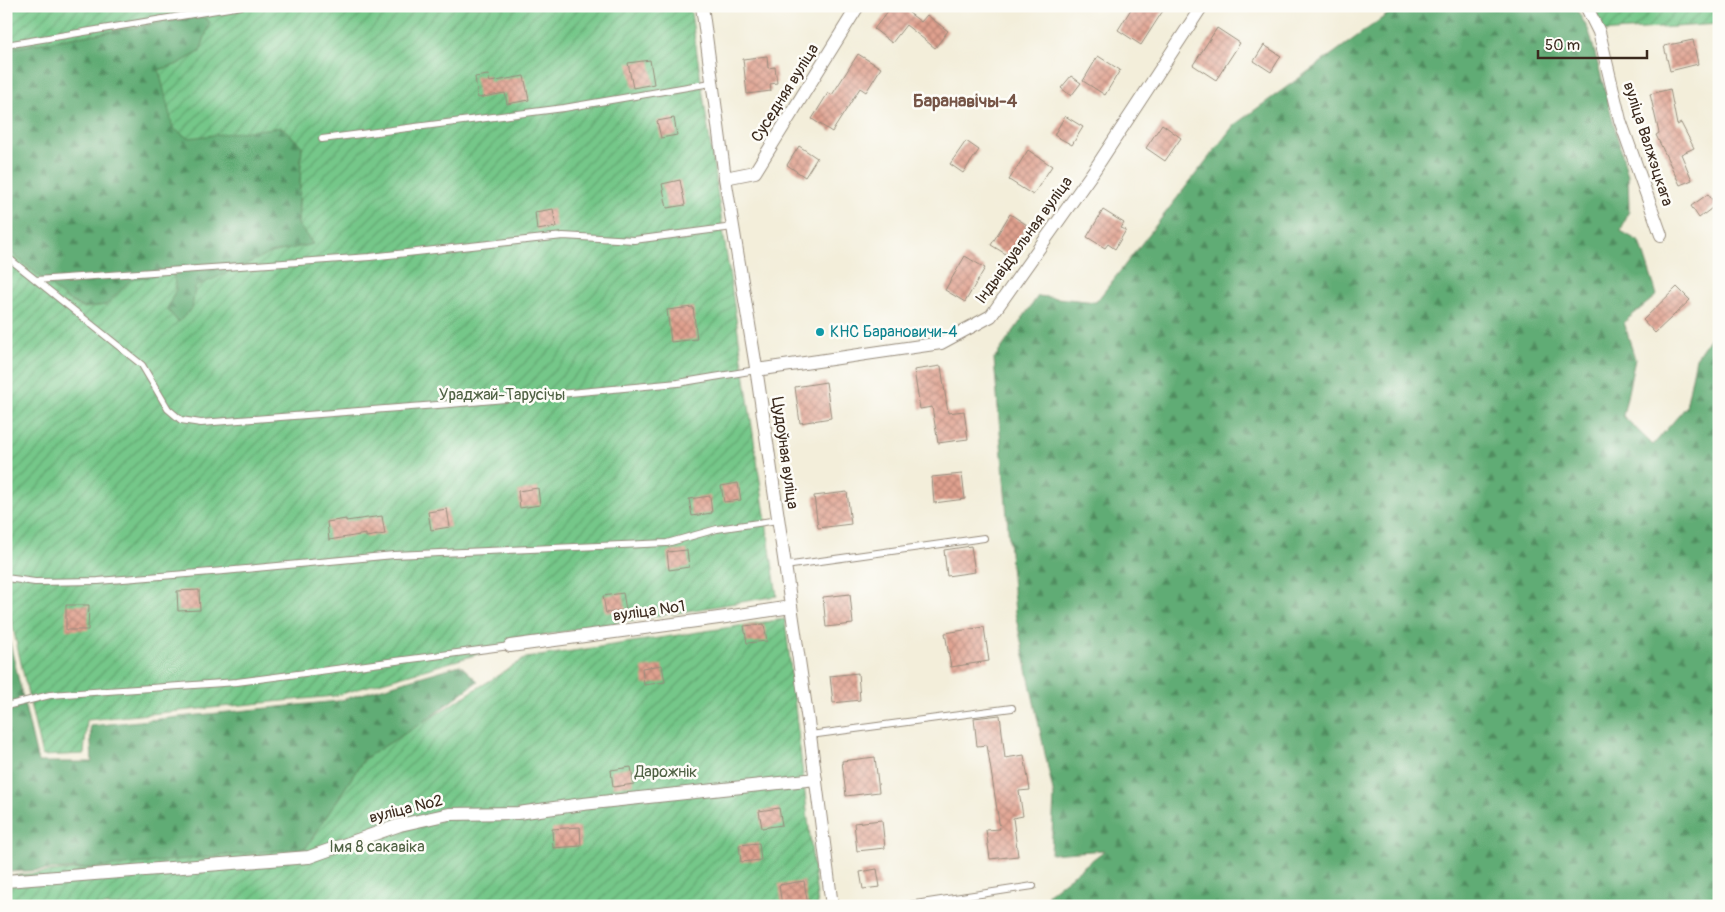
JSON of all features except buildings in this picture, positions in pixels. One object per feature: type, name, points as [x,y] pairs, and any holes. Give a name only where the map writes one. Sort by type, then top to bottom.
[{"type":"street","name":"Цудоўная вуліца","points":[[702,6],[725,178],[756,370],[810,735],[832,906]]},
{"type":"street","name":"Суседняя вуліца","points":[[725,178],[755,172],[858,6]]},
{"type":"street","name":"Індывідуальная вуліца","points":[[756,370],[941,342],[991,316],[1020,278],[1093,172],[1202,6]]},
{"type":"street","name":"вуліца Валжэцкага","points":[[1586,6],[1599,32],[1620,120],[1661,235]]},
{"type":"street","name":"вуліца №1","points":[[510,646],[726,617],[791,606]]},
{"type":"street","name":"вуліца №2","points":[[6,881],[309,857],[400,825],[449,814],[518,813],[592,802],[816,779]]},
{"type":"lane","points":[[6,45],[241,6]]},
{"type":"lane","points":[[322,139],[564,108],[711,83]]},
{"type":"lane","points":[[36,280],[370,257],[564,236],[634,240],[733,227]]},
{"type":"lane","points":[[6,256],[142,365],[168,409],[181,420],[201,423],[450,404],[659,385],[756,370]]},
{"type":"lane","points":[[6,578],[35,582],[98,581],[394,555],[668,544],[717,529],[778,520]]},
{"type":"lane","points":[[785,566],[984,538]]},
{"type":"lane","points":[[10,705],[50,695],[237,682],[510,646]]},
{"type":"lane","points":[[810,735],[1012,708]]},
{"type":"lane","points":[[902,906],[1033,886]]},
{"type":"green space","name":"Ураджай-Тарусічы","points":[[6,6],[690,6],[777,596],[544,635],[334,696],[87,720],[84,754],[42,756],[6,597],[6,248],[65,298],[83,308],[106,305],[131,279],[173,273],[176,289],[167,309],[178,322],[192,309],[195,287],[271,253],[313,244],[298,224],[302,146],[282,127],[188,138],[173,128],[159,70],[176,65],[200,52],[210,22],[202,16],[6,49]]},
{"type":"green space","points":[[1399,6],[1575,6],[1589,31],[1628,176],[1629,210],[1621,231],[1640,242],[1657,295],[1624,322],[1635,359],[1623,416],[1653,445],[1686,407],[1696,358],[1719,324],[1719,906],[1046,906],[1048,894],[1105,850],[1051,854],[1054,796],[1015,613],[994,359],[1038,296],[1096,302],[1234,125]]},
{"type":"green space","points":[[1586,6],[1719,6],[1719,24],[1599,32]]},
{"type":"green space","points":[[202,16],[210,22],[200,52],[176,65],[159,70],[165,93],[240,131],[282,127],[302,146],[298,224],[313,244],[271,253],[192,309],[178,322],[167,309],[176,289],[117,295],[106,305],[83,308],[65,298],[6,248],[6,49]]},
{"type":"green space","name":"Дарожнік","points":[[785,619],[818,906],[6,906],[6,876],[306,848],[364,759],[526,658]]},
{"type":"green space","points":[[6,626],[38,762],[92,762],[90,726],[338,701],[460,665],[478,681],[421,724],[364,759],[306,848],[111,867],[6,872]]},
{"type":"place","name":"КНС Барановичи-4","points":[[820,332]]},
{"type":"district","name":"Баранавічы-4","points":[[965,101]]},
{"type":"park label","name":"Імя 8 сакавіка","points":[[377,847]]}]
